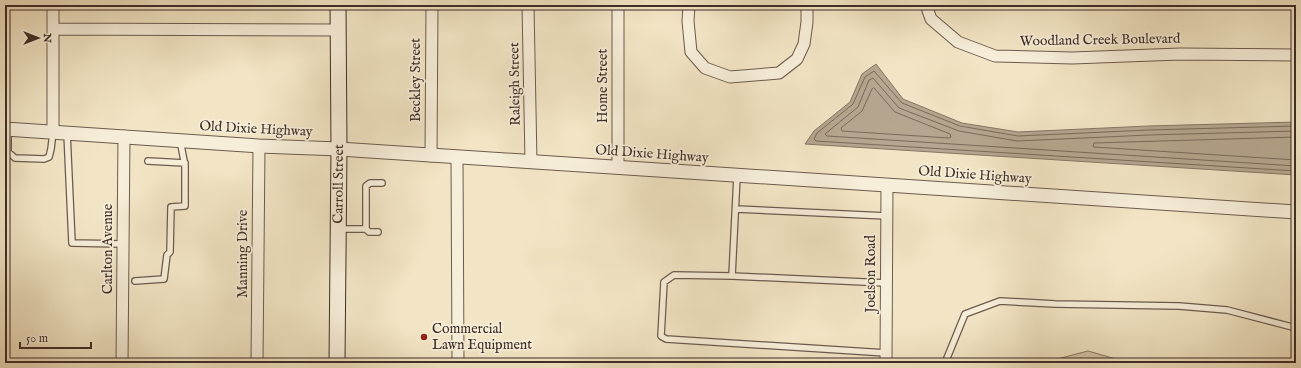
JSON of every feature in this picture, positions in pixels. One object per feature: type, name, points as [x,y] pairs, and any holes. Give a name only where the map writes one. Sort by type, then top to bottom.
[{"type":"main road","name":"Carroll Street","points":[[337,363],[339,149],[338,5]]},
{"type":"street","points":[[53,5],[53,131]]},
{"type":"street","name":"Beckley Street","points":[[431,156],[432,5]]},
{"type":"street","name":"Raleigh Street","points":[[528,5],[531,162]]},
{"type":"street","name":"Home Street","points":[[618,5],[618,168]]},
{"type":"street","points":[[688,5],[691,52],[705,68],[730,77],[779,73],[797,59],[804,44],[807,22],[807,5]]},
{"type":"street","name":"Woodland Creek Boulevard","points":[[926,5],[931,20],[958,42],[995,56],[1072,58],[1180,54],[1296,55]]},
{"type":"street","points":[[53,29],[338,30]]},
{"type":"street","name":"Old Dixie Highway","points":[[7,129],[259,146],[339,149],[457,158],[1296,212]]},
{"type":"street","name":"Carlton Avenue","points":[[122,363],[124,136]]},
{"type":"street","name":"Manning Drive","points":[[257,363],[259,146]]},
{"type":"street","points":[[457,158],[458,363]]},
{"type":"street","name":"Joelson Road","points":[[886,358],[887,185]]},
{"type":"lane","points":[[7,129],[8,152],[15,158],[44,159],[49,157],[53,131]]},
{"type":"lane","points":[[67,132],[72,243],[123,244]]},
{"type":"lane","points":[[135,280],[164,279],[167,255],[170,252],[171,207],[185,206],[184,163],[180,140]]},
{"type":"lane","points":[[148,160],[184,163]]},
{"type":"lane","points":[[732,276],[737,175]]},
{"type":"lane","points":[[366,229],[366,186],[370,183],[382,183]]},
{"type":"lane","points":[[736,209],[887,216]]},
{"type":"lane","points":[[338,229],[366,229],[369,232],[378,232]]},
{"type":"lane","points":[[886,283],[674,275],[664,282],[661,336],[666,339],[886,358]]},
{"type":"lane","points":[[944,363],[965,314],[1000,301],[1055,304],[1179,306],[1227,310],[1296,328]]},
{"type":"shaded area","points":[[1088,351],[1130,363],[1047,363]]},
{"type":"water","points":[[876,64],[903,99],[962,123],[1018,132],[1148,126],[1296,122],[1296,175],[805,144],[814,131],[850,102],[862,74]]},
{"type":"place","name":"Commercial Lawn Equipment","points":[[424,337]]}]
